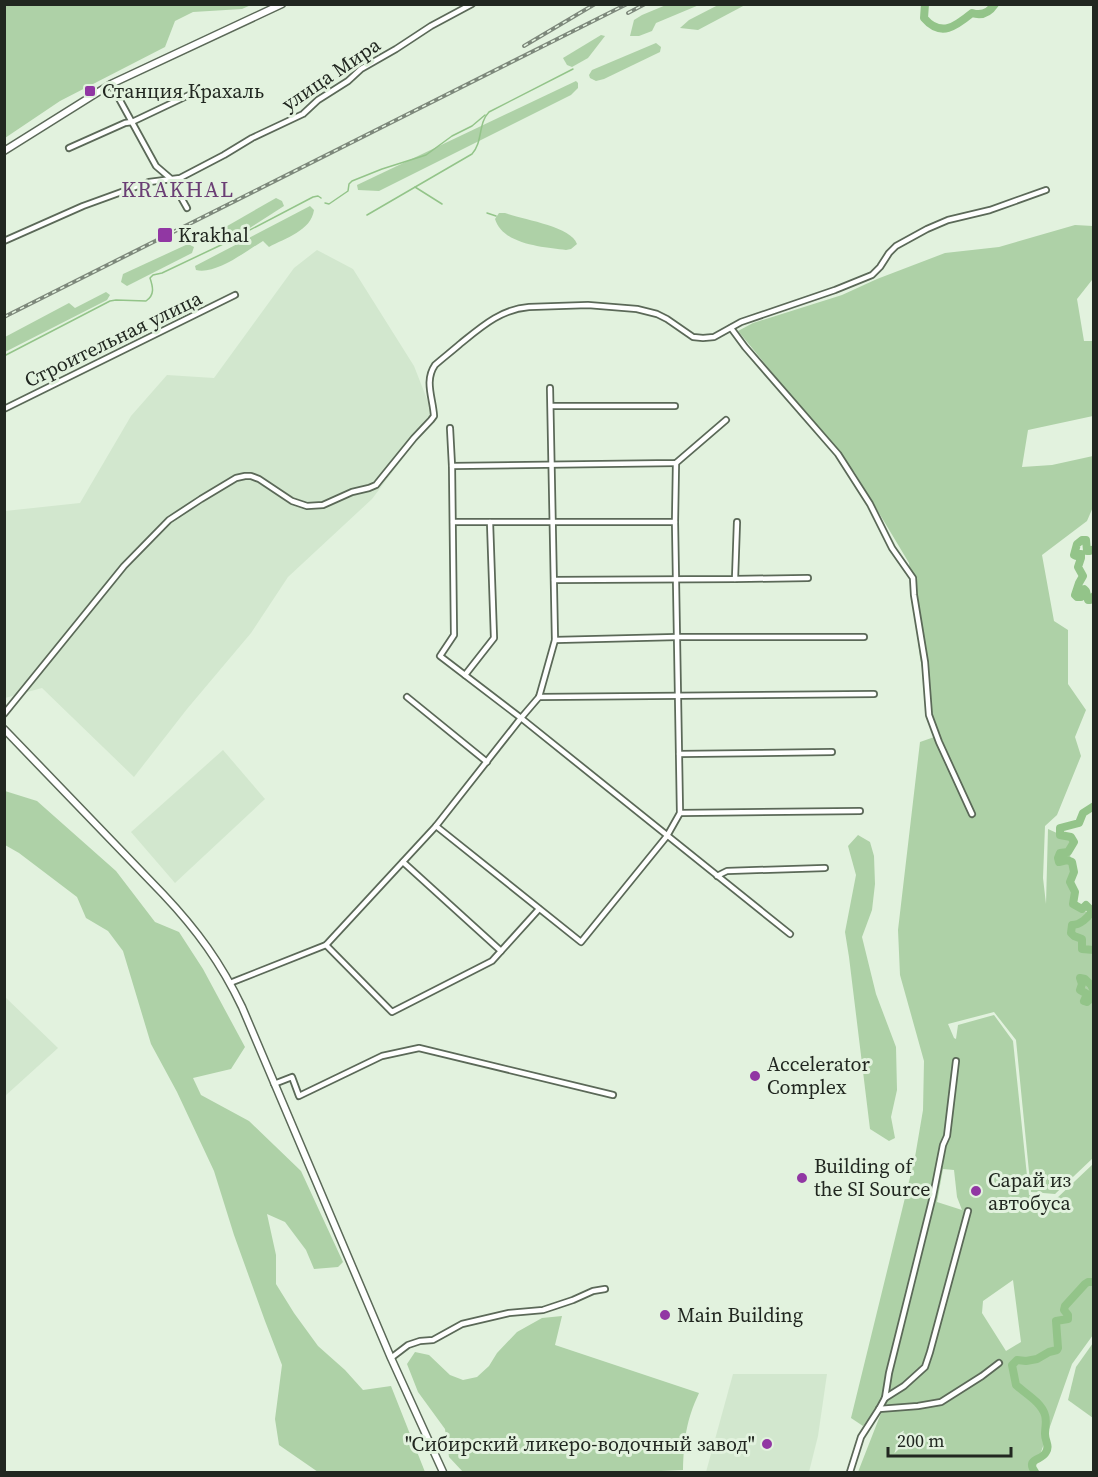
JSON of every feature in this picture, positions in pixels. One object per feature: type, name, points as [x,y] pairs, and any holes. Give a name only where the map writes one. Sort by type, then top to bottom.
[{"type":"main road","points":[[4,151],[111,84],[282,4]]},
{"type":"main road","points":[[4,729],[186,918],[230,983],[391,1358],[443,1473]]},
{"type":"street","name":"улица Мира","points":[[4,241],[83,206],[149,182],[180,178],[224,156],[252,138],[303,114],[318,100],[348,81],[361,69],[472,4]]},
{"type":"street","points":[[111,84],[156,166],[170,178],[187,208]]},
{"type":"street","points":[[69,148],[191,94]]},
{"type":"street","points":[[4,714],[124,566],[169,520],[201,498],[236,478],[245,476],[259,479],[292,501],[307,506],[323,505],[352,492],[376,485],[434,416],[429,379],[435,365],[485,324],[503,313],[521,308],[588,305],[637,309],[668,319],[696,337],[714,337],[741,322],[835,290],[872,274],[896,246],[927,229],[948,220],[990,210],[1046,190]]},
{"type":"street","name":"Строительная улица","points":[[4,409],[235,295]]},
{"type":"street","points":[[731,328],[838,454],[870,504],[892,548],[913,578],[925,662],[929,715],[972,814]]},
{"type":"street","points":[[230,983],[326,945],[436,826],[539,697],[555,640],[550,388]]},
{"type":"street","points":[[550,406],[675,406]]},
{"type":"street","points":[[452,466],[676,463],[726,420]]},
{"type":"street","points":[[450,428],[454,635],[440,656],[521,718],[790,934]]},
{"type":"street","points":[[436,826],[581,942],[667,836],[680,813],[676,463]]},
{"type":"street","points":[[453,522],[675,522]]},
{"type":"street","points":[[465,675],[494,638],[490,522]]},
{"type":"street","points":[[735,579],[737,522]]},
{"type":"street","points":[[554,580],[808,578]]},
{"type":"street","points":[[555,640],[677,637],[864,637]]},
{"type":"street","points":[[539,697],[874,694]]},
{"type":"street","points":[[407,697],[487,762]]},
{"type":"street","points":[[679,754],[832,752]]},
{"type":"street","points":[[680,813],[860,811]]},
{"type":"street","points":[[403,862],[501,951]]},
{"type":"street","points":[[717,876],[727,871],[825,868]]},
{"type":"street","points":[[326,945],[392,1012],[492,961],[539,909]]},
{"type":"street","points":[[274,1084],[292,1077],[299,1096],[382,1056],[418,1048],[613,1095]]},
{"type":"street","points":[[850,1473],[861,1437],[885,1398],[889,1373],[947,1136],[956,1061]]},
{"type":"street","points":[[885,1398],[904,1386],[925,1367],[968,1211]]},
{"type":"street","points":[[391,1358],[408,1345],[434,1340],[462,1324],[509,1313],[543,1310],[593,1291],[605,1289]]},
{"type":"street","points":[[879,1409],[941,1402],[999,1363]]},
{"type":"shaded area","points":[[317,250],[353,269],[414,366],[434,417],[372,499],[288,577],[251,633],[134,777],[42,688],[5,698],[5,511],[80,503],[131,416],[167,375],[214,378],[294,268]]},
{"type":"shaded area","points":[[223,750],[265,799],[175,883],[131,832]]},
{"type":"shaded area","points":[[4,996],[58,1048],[5,1096],[4,1096]]},
{"type":"shaded area","points":[[733,1374],[827,1374],[818,1436],[809,1472],[706,1472]]},
{"type":"green space","points":[[5,4],[251,5],[242,9],[193,12],[175,21],[165,47],[60,101],[5,138]]},
{"type":"green space","points":[[720,4],[745,5],[698,30],[680,28],[689,20]]},
{"type":"green space","points":[[666,5],[699,5],[656,23],[652,31],[639,36],[630,36],[634,20]]},
{"type":"green space","points":[[601,35],[605,36],[588,58],[572,67],[567,65],[563,58]]},
{"type":"green space","points":[[656,43],[661,47],[660,52],[604,79],[596,81],[590,78],[592,70]]},
{"type":"green space","points":[[576,81],[578,88],[571,95],[379,191],[358,190],[357,185]]},
{"type":"green space","points":[[276,198],[282,201],[284,206],[231,240],[209,241],[208,237]]},
{"type":"green space","points":[[310,206],[314,210],[308,223],[303,229],[289,237],[269,247],[263,241],[222,266],[204,271],[196,270],[195,266]]},
{"type":"green space","points":[[499,213],[546,224],[566,233],[577,244],[566,250],[525,243],[499,228],[495,219]]},
{"type":"green space","points":[[1075,225],[1093,226],[1094,274],[1077,299],[1084,341],[1093,341],[1093,416],[1028,430],[1022,467],[1052,465],[1093,456],[1093,507],[1087,521],[1042,555],[1054,621],[1068,630],[1068,684],[1086,710],[1075,737],[1081,756],[1057,815],[1045,826],[1043,878],[1046,904],[1048,829],[1070,839],[1071,895],[1094,921],[1093,1158],[1055,1194],[1031,1192],[1016,1040],[994,1012],[948,1024],[956,1039],[958,1025],[994,1015],[1013,1041],[1029,1195],[1056,1199],[1093,1164],[1093,1335],[1072,1364],[1034,1472],[858,1472],[883,1408],[878,1407],[863,1426],[851,1418],[915,1157],[923,1110],[924,1061],[900,975],[898,930],[920,742],[940,735],[931,712],[920,658],[909,563],[855,473],[738,331],[753,323],[842,295],[945,253],[999,247]],"holes":[[[943,1169],[954,1170],[957,1197],[962,1210],[937,1202]],[[1013,1280],[1021,1342],[1006,1351],[982,1313],[983,1301]]]},
{"type":"green space","points":[[188,244],[194,247],[192,253],[127,286],[121,282],[123,274]]},
{"type":"green space","points":[[106,292],[110,295],[107,300],[5,352],[5,337],[69,303],[75,308]]},
{"type":"green space","points":[[5,791],[37,801],[116,871],[155,922],[179,932],[203,969],[245,1047],[231,1069],[193,1078],[201,1095],[249,1121],[301,1171],[343,1262],[338,1267],[314,1269],[306,1250],[285,1222],[267,1214],[276,1255],[276,1284],[318,1346],[363,1390],[391,1386],[425,1472],[318,1472],[279,1445],[275,1419],[282,1365],[234,1235],[214,1171],[177,1092],[151,1044],[123,951],[108,931],[86,918],[77,897],[5,845]]},
{"type":"green space","points":[[858,835],[870,842],[874,856],[875,884],[872,910],[862,937],[876,994],[896,1047],[897,1090],[891,1117],[895,1138],[889,1141],[870,1129],[845,932],[856,875],[848,846]]},
{"type":"green space","points":[[562,1316],[555,1345],[699,1393],[686,1430],[683,1470],[463,1472],[449,1457],[445,1429],[418,1392],[407,1364],[415,1352],[429,1355],[450,1375],[463,1380],[477,1377],[517,1332],[542,1318]]},
{"type":"green space","points":[[1093,1343],[1093,1418],[1068,1400],[1076,1367]]},
{"type":"waterway","points":[[925,4],[924,18],[930,24],[942,29],[954,26],[972,13],[985,13],[995,4]]},
{"type":"waterway","points":[[367,215],[472,154],[478,144],[483,122],[489,112],[573,69]]},
{"type":"waterway","points":[[325,203],[329,204],[348,191],[352,181],[426,155],[452,136],[472,126],[485,115]]},
{"type":"waterway","points":[[415,187],[442,204]]},
{"type":"waterway","points":[[4,356],[110,301],[146,301],[152,293],[150,278],[153,275],[162,273],[221,245],[313,197],[321,198]]},
{"type":"waterway","points":[[487,213],[496,216]]},
{"type":"waterway","points":[[1094,549],[1087,551],[1086,540],[1082,540],[1077,544],[1074,555],[1081,554],[1078,567],[1083,576],[1075,595],[1081,597],[1084,589],[1088,600],[1094,596]]},
{"type":"waterway","points":[[1094,806],[1083,813],[1079,823],[1060,828],[1060,835],[1071,837],[1074,842],[1068,852],[1060,853],[1058,858],[1059,862],[1067,860],[1072,862],[1074,872],[1070,882],[1075,892],[1073,904],[1082,909],[1086,905],[1092,911],[1084,921],[1072,925],[1071,933],[1082,939],[1082,949],[1094,950]]},
{"type":"waterway","points":[[1094,991],[1085,979],[1080,978],[1082,984],[1080,990],[1087,994],[1084,1001],[1087,1002],[1091,998],[1094,1000]]},
{"type":"waterway","points":[[1035,1472],[1032,1467],[1033,1462],[1044,1455],[1048,1448],[1045,1434],[1046,1417],[1037,1402],[1016,1385],[1012,1365],[1017,1360],[1037,1359],[1057,1350],[1056,1321],[1068,1319],[1064,1310],[1065,1306],[1085,1284],[1094,1282]]},
{"type":"railway","points":[[524,46],[595,4]]},
{"type":"railway","points":[[4,317],[627,4]]},
{"type":"railway","points":[[628,13],[645,4]]},
{"type":"place","name":"Станция Крахаль","points":[[90,91]]},
{"type":"place","name":"Krakhal","points":[[165,235]]},
{"type":"place","name":"Accelerator Complex","points":[[755,1076]]},
{"type":"place","name":"Building of the SI Source","points":[[802,1178]]},
{"type":"place","name":"Сарай из автобуса","points":[[976,1191]]},
{"type":"place","name":"Main Building","points":[[665,1315]]},
{"type":"place","name":"\"Сибирский ликеро-водочный завод\"","points":[[767,1444]]},
{"type":"district","name":"KRAKHAL","points":[[178,189]]}]
